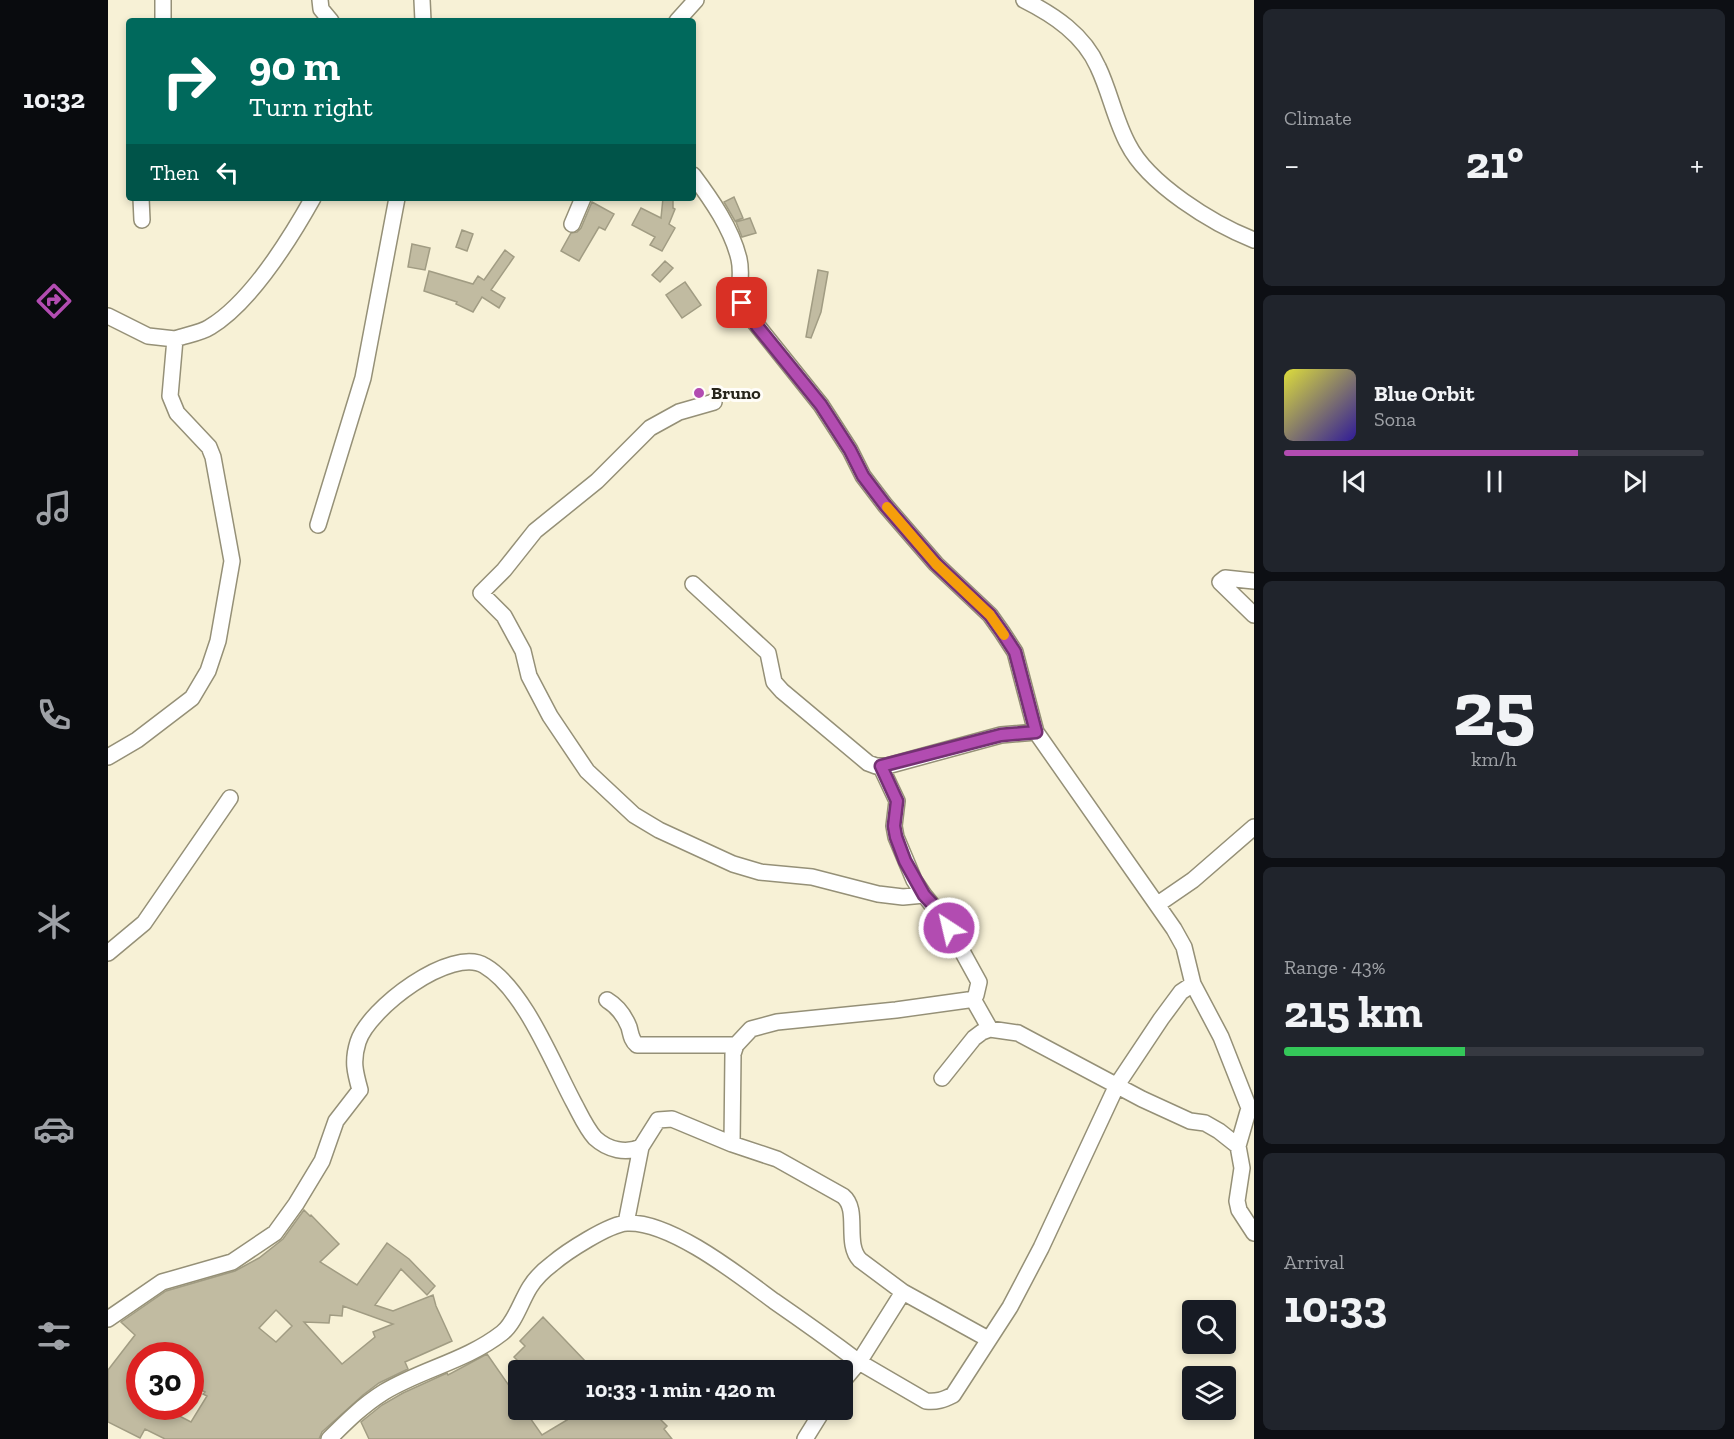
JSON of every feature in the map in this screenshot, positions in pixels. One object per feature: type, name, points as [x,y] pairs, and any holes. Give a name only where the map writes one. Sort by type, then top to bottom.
[{"type":"street","points":[[163,0],[163,18]]},
{"type":"street","points":[[320,0],[321,9],[328,18]]},
{"type":"street","points":[[422,0],[423,18]]},
{"type":"street","points":[[680,18],[696,0]]},
{"type":"street","points":[[1024,0],[1061,23],[1086,46],[1098,66],[1127,143],[1156,181],[1214,221],[1254,240]]},
{"type":"street","points":[[696,180],[716,210],[736,251],[740,262],[738,289],[748,314],[821,405],[850,450],[863,476],[885,505],[936,564],[990,615],[1002,632],[1015,652],[1036,732],[1158,904],[1184,947],[1193,984],[1221,1037],[1249,1108],[1238,1146],[1242,1168],[1237,1201],[1239,1210],[1254,1233]]},
{"type":"street","points":[[141,201],[142,220]]},
{"type":"street","points":[[108,316],[148,336],[176,339],[209,328],[245,297],[281,252],[311,201]]},
{"type":"street","points":[[318,525],[363,378],[396,201]]},
{"type":"street","points":[[572,224],[582,201]]},
{"type":"street","points":[[108,757],[137,740],[192,698],[208,671],[218,641],[232,561],[213,457],[209,447],[177,413],[170,396],[176,339]]},
{"type":"street","points":[[714,402],[679,412],[650,428],[597,481],[536,531],[504,570],[481,593],[504,616],[523,651],[529,676],[550,716],[587,771],[634,815],[658,830],[733,864],[760,872],[812,877],[878,894],[903,897],[924,895]]},
{"type":"street","points":[[1254,581],[1225,578],[1220,582],[1254,615]]},
{"type":"street","points":[[693,584],[768,653],[774,682],[868,764],[881,766],[1001,735],[1036,732]]},
{"type":"street","points":[[732,1144],[733,1054],[736,1045],[751,1029],[777,1022],[896,1010],[973,999],[978,992],[979,982],[946,922],[914,880],[896,837],[894,826],[897,801],[881,766]]},
{"type":"street","points":[[108,953],[144,923],[230,798]]},
{"type":"street","points":[[1158,904],[1193,880],[1254,827]]},
{"type":"street","points":[[108,1319],[162,1282],[232,1262],[275,1233],[322,1161],[336,1121],[360,1090],[353,1065],[358,1040],[368,1023],[409,986],[428,975],[462,961],[485,966],[498,976],[516,997],[540,1034],[571,1097],[594,1136],[620,1151],[633,1151],[641,1147]]},
{"type":"street","points":[[329,1439],[355,1413],[384,1392],[471,1354],[504,1332],[531,1285],[552,1264],[610,1228],[626,1223],[664,1232],[705,1251],[859,1362],[926,1401],[935,1402],[953,1395],[1010,1307],[1041,1248],[1117,1085],[1181,992],[1193,984]]},
{"type":"street","points":[[973,999],[990,1029]]},
{"type":"street","points":[[607,1000],[615,1005],[628,1025],[633,1041],[638,1045],[736,1045]]},
{"type":"street","points":[[942,1078],[974,1038],[982,1032],[990,1029],[1018,1033],[1142,1099],[1190,1121],[1205,1124],[1219,1131],[1238,1146]]},
{"type":"street","points":[[626,1223],[641,1147],[658,1120],[672,1119],[732,1144],[777,1159],[847,1199],[852,1217],[850,1230],[855,1255],[868,1268],[903,1292],[988,1339]]},
{"type":"street","points":[[853,1369],[903,1292]]},
{"type":"street","points":[[805,1439],[817,1420]]},
{"type":"building","points":[[734,197],[743,218],[735,221],[724,202]]},
{"type":"building","points":[[663,201],[673,201],[675,209],[669,224],[675,228],[662,251],[650,245],[655,237],[632,225],[641,208],[661,218]]},
{"type":"building","points":[[592,202],[614,214],[605,230],[599,227],[579,261],[561,251],[571,233],[581,228]]},
{"type":"building","points":[[750,218],[756,233],[742,237],[736,222]]},
{"type":"building","points":[[462,230],[473,234],[467,251],[456,247]]},
{"type":"building","points":[[412,244],[430,248],[425,270],[408,267]]},
{"type":"building","points":[[505,250],[514,257],[491,290],[505,298],[499,308],[482,297],[473,312],[456,304],[457,302],[424,291],[429,271],[473,284],[478,276],[484,280]]},
{"type":"building","points":[[665,261],[673,268],[660,282],[652,275]]},
{"type":"building","points":[[818,270],[828,272],[821,312],[811,338],[806,337]]},
{"type":"building","points":[[685,282],[701,305],[682,318],[666,295]]},
{"type":"building","points":[[304,1210],[339,1244],[320,1262],[357,1285],[387,1243],[409,1259],[435,1286],[427,1295],[401,1269],[375,1305],[393,1311],[433,1295],[452,1341],[405,1362],[408,1369],[379,1383],[363,1395],[322,1432],[319,1439],[165,1439],[145,1429],[140,1438],[108,1422],[108,1370],[126,1347],[126,1420],[187,1420],[191,1422],[204,1420],[204,1401],[207,1396],[204,1394],[204,1342],[130,1342],[135,1335],[121,1322],[166,1291],[235,1271],[259,1258],[283,1239]],"holes":[[[343,1306],[393,1324],[373,1332],[375,1337],[342,1364],[304,1322],[329,1323],[330,1315],[342,1316]],[[276,1310],[292,1326],[276,1342],[259,1328]]]},
{"type":"building","points":[[543,1317],[584,1360],[517,1360],[514,1357],[525,1346],[520,1341]]},
{"type":"building","points":[[487,1354],[508,1384],[508,1420],[531,1420],[542,1435],[567,1420],[661,1420],[667,1426],[664,1429],[672,1439],[369,1439],[361,1422],[382,1405],[403,1393],[447,1373],[448,1375]]},
{"type":"slow traffic","points":[[887,507],[936,564],[990,615],[1004,635]]},
{"type":"place","name":"Bruno","points":[[699,393]]},
{"type":"route","points":[[742,303],[757,326],[821,405],[850,450],[863,476],[885,505],[936,564],[990,615],[1015,652],[1036,732],[1001,735],[881,766],[897,801],[894,826],[905,861],[914,880],[949,928]]}]
